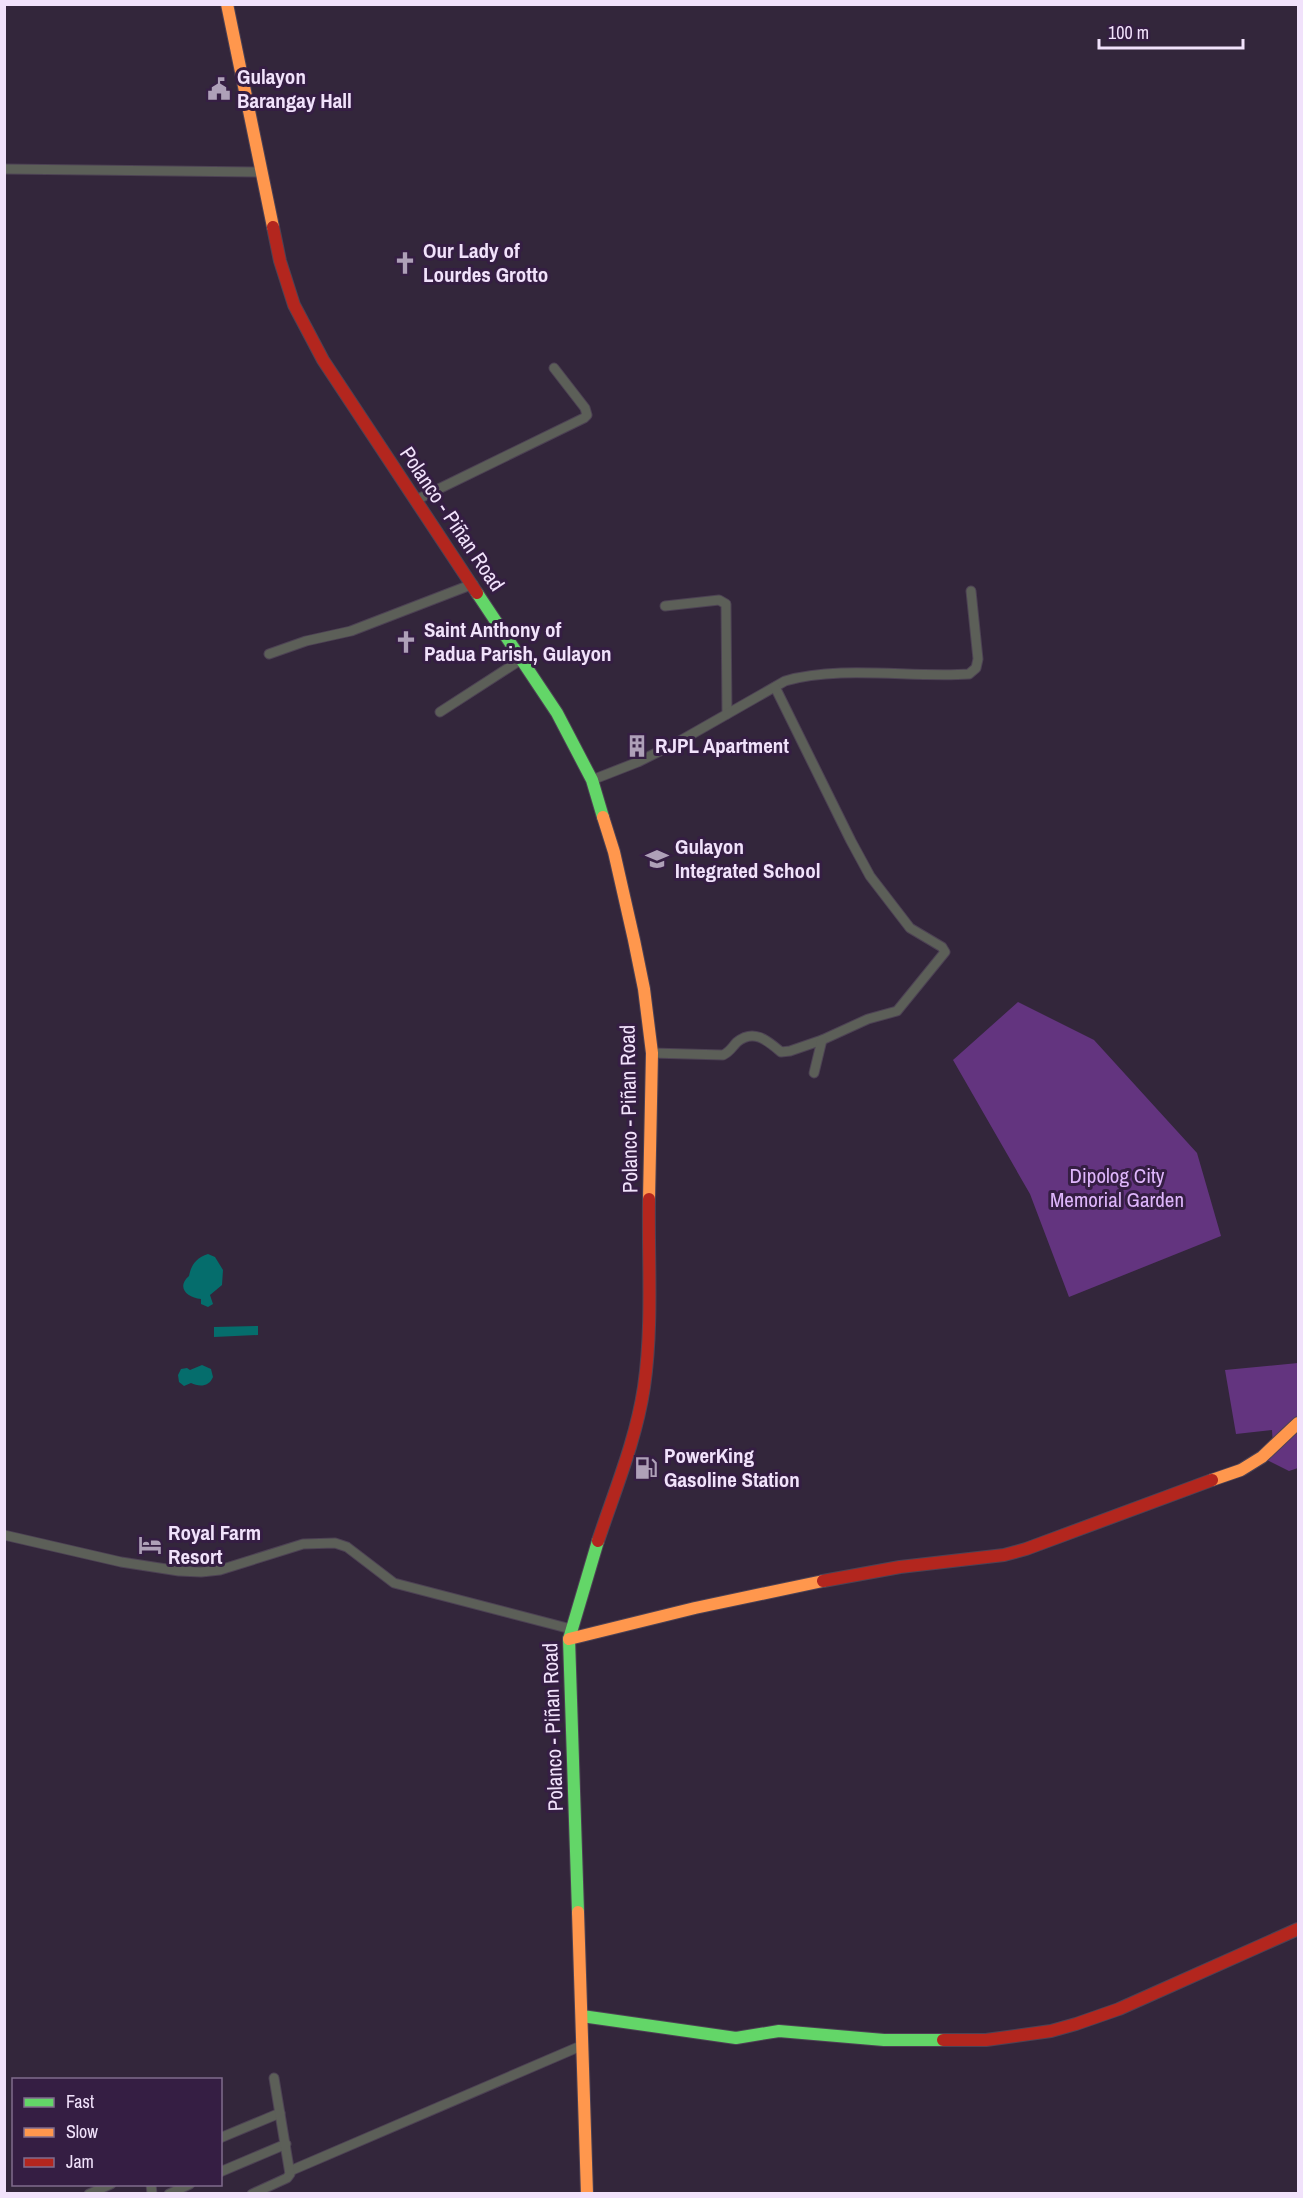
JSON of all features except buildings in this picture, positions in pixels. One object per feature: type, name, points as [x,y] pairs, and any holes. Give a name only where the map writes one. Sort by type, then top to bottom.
[{"type":"main road","name":"Polanco - Piñan Road","points":[[227,4],[280,261],[294,304],[328,369],[557,713],[592,780],[614,852],[644,989],[652,1053],[648,1271],[650,1299],[644,1386],[633,1436],[590,1563],[570,1634],[587,2193]]},
{"type":"main road","points":[[570,1634],[819,1582],[1026,1549],[1241,1470],[1262,1457],[1299,1423]]},
{"type":"main road","points":[[582,2016],[736,2038],[780,2031],[884,2040],[986,2040],[1051,2031],[1119,2009],[1299,1929]]},
{"type":"street","points":[[4,169],[262,172]]},
{"type":"street","points":[[416,500],[584,418],[585,408],[554,368]]},
{"type":"street","points":[[269,654],[306,641],[351,631],[473,584]]},
{"type":"street","points":[[592,780],[638,762],[775,687],[798,677],[824,674],[969,674],[976,668],[978,659],[971,591]]},
{"type":"street","points":[[665,606],[719,600],[726,604],[727,714]]},
{"type":"street","points":[[440,712],[522,659]]},
{"type":"street","points":[[652,1053],[723,1055],[729,1053],[742,1038],[750,1036],[765,1039],[781,1052],[822,1040],[868,1019],[897,1011],[945,952],[942,947],[910,928],[870,876],[775,687]]},
{"type":"street","points":[[814,1073],[822,1040]]},
{"type":"street","points":[[4,1535],[121,1562],[201,1572],[220,1570],[303,1544],[335,1543],[347,1547],[394,1583],[570,1634]]},
{"type":"street","points":[[290,2171],[583,2046]]},
{"type":"street","points":[[252,2193],[287,2178],[290,2171],[274,2078]]},
{"type":"street","points":[[222,2137],[280,2113]]},
{"type":"street","points":[[222,2171],[286,2144]]},
{"type":"street","points":[[89,2193],[106,2186]]},
{"type":"street","points":[[169,2193],[185,2186]]},
{"type":"green space","name":"Dipolog City Memorial Garden","points":[[1018,1002],[1094,1040],[1197,1153],[1221,1236],[1069,1297],[1030,1194],[953,1060]]},
{"type":"green space","points":[[1298,1363],[1298,1468],[1289,1471],[1267,1460],[1273,1446],[1272,1430],[1236,1434],[1225,1370]]},
{"type":"shaded area","points":[[208,1254],[215,1257],[223,1270],[222,1285],[210,1295],[213,1304],[208,1307],[201,1304],[201,1299],[191,1297],[183,1288],[183,1284],[195,1262]]},
{"type":"shaded area","points":[[258,1326],[258,1335],[214,1337],[214,1327]]},
{"type":"shaded area","points":[[202,1365],[211,1369],[213,1377],[209,1383],[197,1385],[191,1383],[184,1386],[179,1382],[178,1375],[181,1369],[190,1370]]},
{"type":"traffic: fast","points":[[477,593],[557,713],[592,780],[603,817]]},
{"type":"traffic: fast","points":[[578,1912],[569,1639],[598,1541]]},
{"type":"traffic: fast","points":[[582,2016],[736,2038],[779,2031],[884,2040],[943,2040]]},
{"type":"traffic: slow","points":[[227,4],[273,227]]},
{"type":"traffic: slow","points":[[603,817],[614,852],[634,940],[644,989],[652,1053],[649,1199]]},
{"type":"traffic: slow","points":[[1212,1480],[1241,1470],[1262,1457],[1298,1423]]},
{"type":"traffic: slow","points":[[569,1639],[695,1608],[823,1581]]},
{"type":"traffic: slow","points":[[578,1912],[587,2194]]},
{"type":"traffic: jam","points":[[273,227],[280,261],[294,305],[323,360],[477,593]]},
{"type":"traffic: jam","points":[[598,1541],[630,1446],[644,1387],[649,1317],[649,1199]]},
{"type":"traffic: jam","points":[[823,1581],[900,1567],[1004,1555],[1026,1549],[1212,1480]]},
{"type":"traffic: jam","points":[[943,2040],[986,2040],[1051,2031],[1076,2024],[1119,2009],[1298,1929]]},
{"type":"place","name":"Gulayon Barangay Hall","points":[[219,89]]},
{"type":"place","name":"Our Lady of Lourdes Grotto","points":[[405,263]]},
{"type":"place","name":"Saint Anthony of Padua Parish, Gulayon","points":[[406,642]]},
{"type":"place","name":"RJPL Apartment","points":[[637,746]]},
{"type":"place","name":"Gulayon Integrated School","points":[[657,859]]},
{"type":"place","name":"PowerKing Gasoline Station","points":[[646,1468]]},
{"type":"place","name":"Royal Farm Resort","points":[[150,1545]]}]
